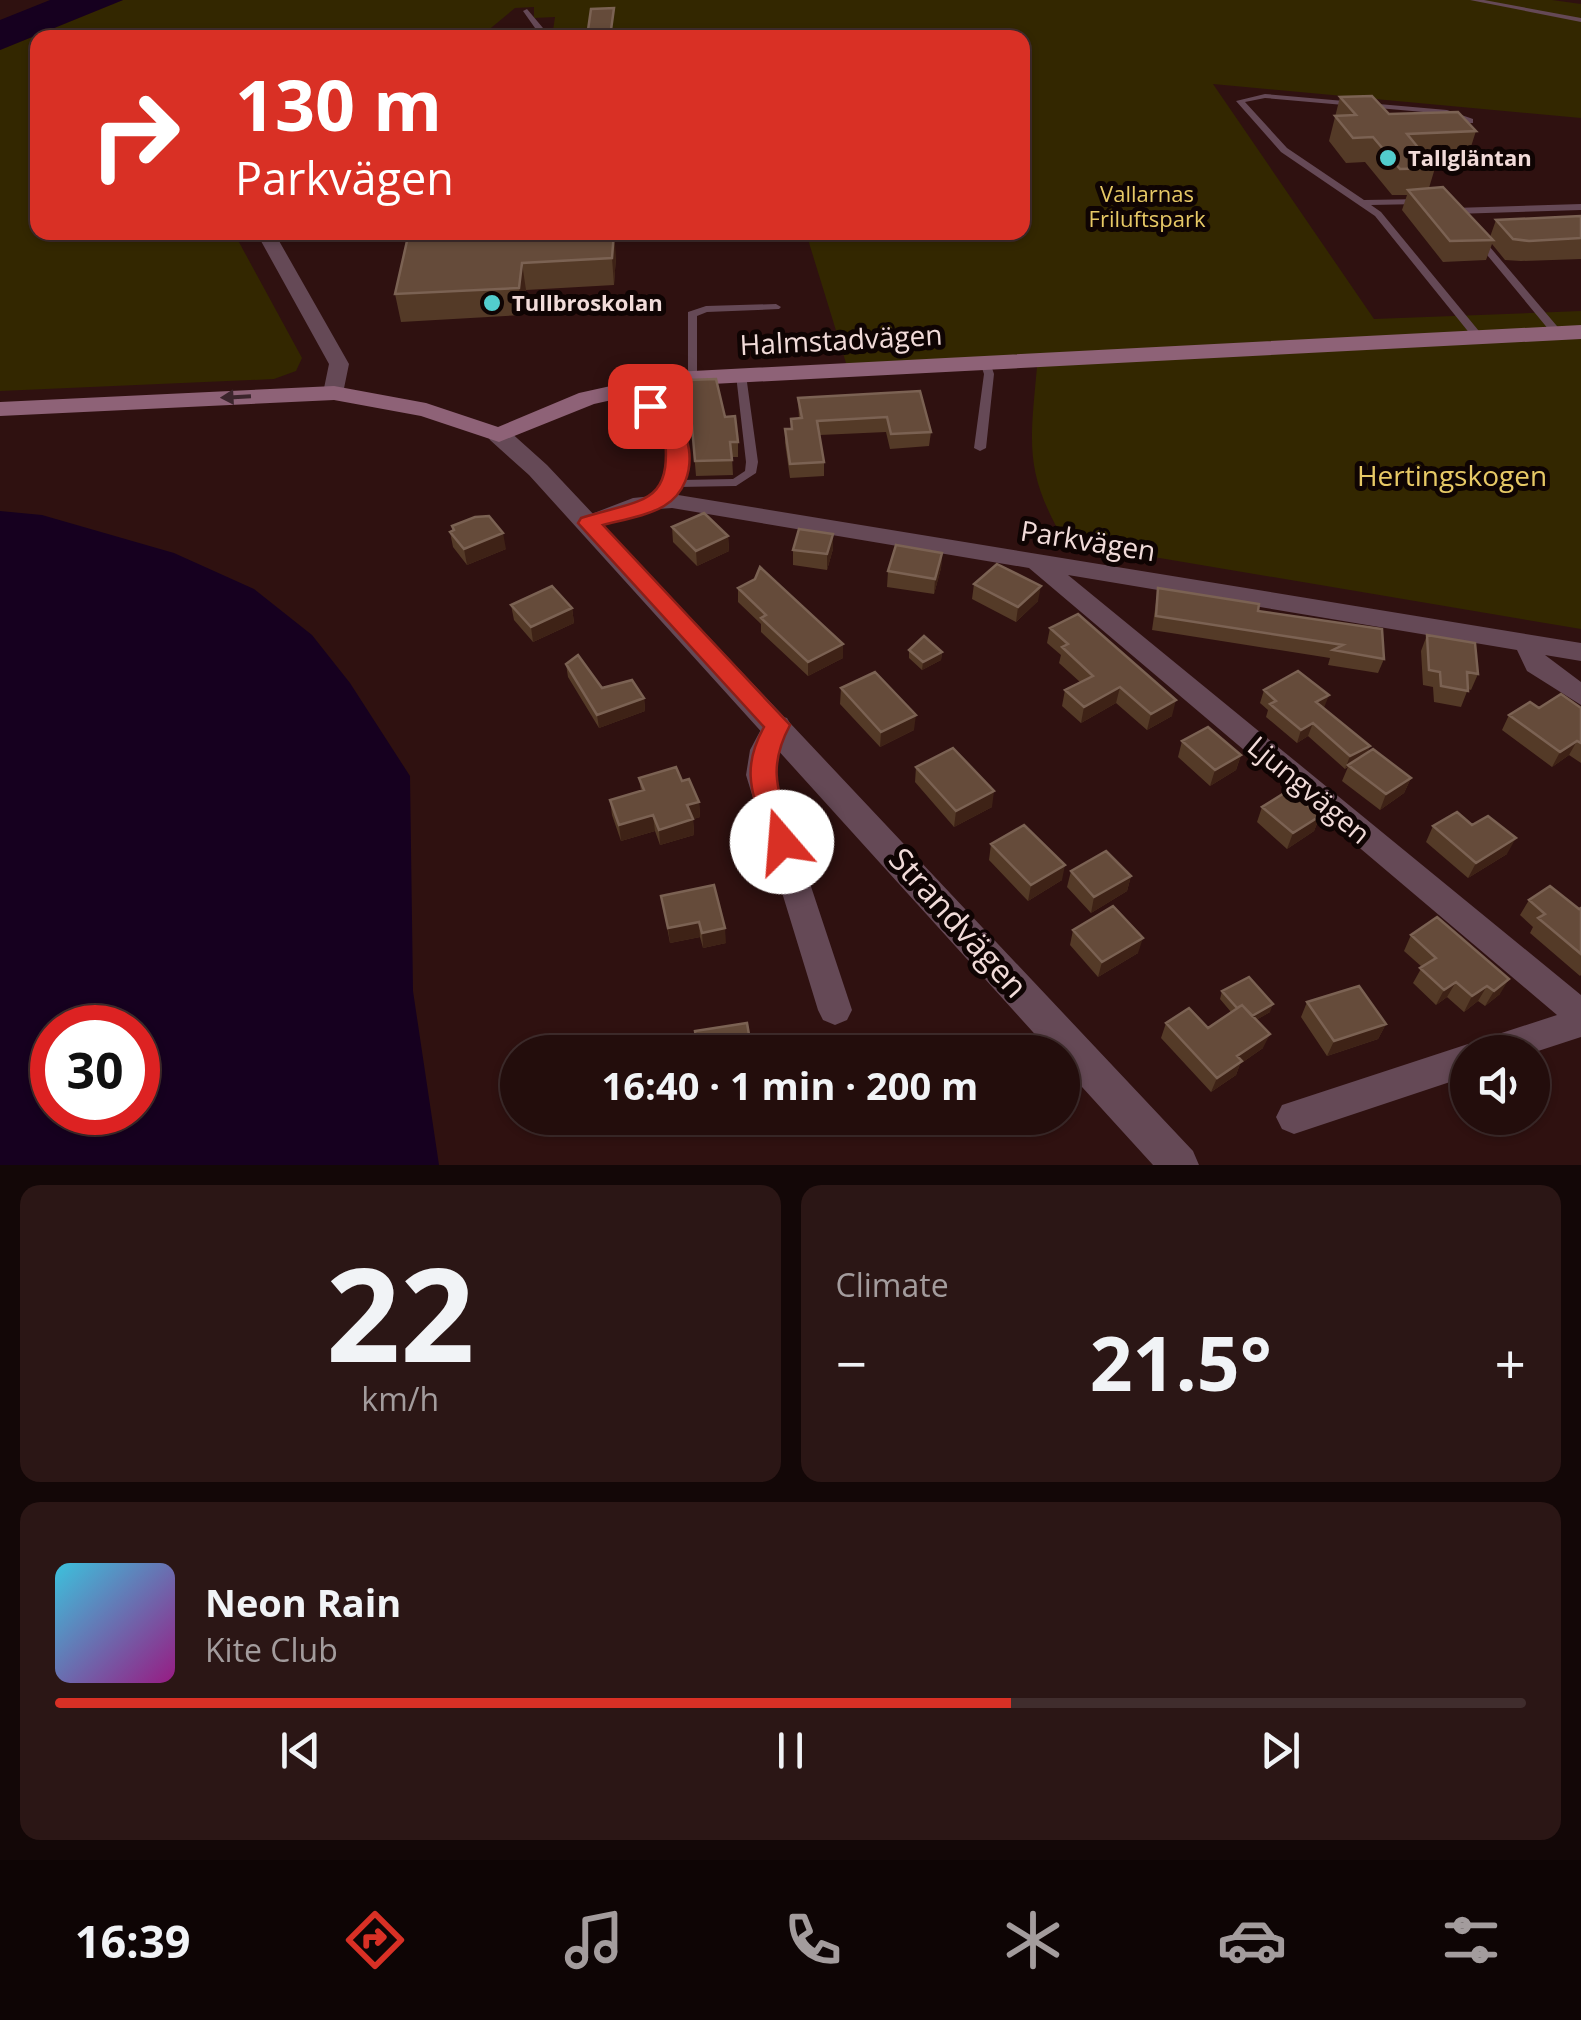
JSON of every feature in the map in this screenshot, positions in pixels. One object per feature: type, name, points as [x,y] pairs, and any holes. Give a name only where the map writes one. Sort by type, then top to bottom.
[{"type":"main road","name":"Halmstadvägen","points":[[499,434],[629,385],[692,378],[1570,333]]},
{"type":"main road","points":[[0,409],[334,393],[426,410],[499,434]]},
{"type":"street","points":[[269,240],[338,364],[334,393]]},
{"type":"street","name":"Strandvägen","points":[[499,434],[777,725],[1178,1165]]},
{"type":"street","name":"Parkvägen","points":[[588,523],[665,493],[1038,563],[1581,652]]},
{"type":"street","name":"Ljungvägen","points":[[1038,563],[1581,1018]]},
{"type":"street","points":[[1526,642],[1536,664],[1581,695]]},
{"type":"street","points":[[777,725],[764,750],[760,775],[835,1010]]},
{"type":"street","points":[[1535,1035],[1581,1018]]},
{"type":"street","points":[[1294,1118],[1450,1066]]},
{"type":"lane","points":[[1473,0],[1581,20]]},
{"type":"lane","points":[[527,11],[537,30]]},
{"type":"lane","points":[[1470,121],[1447,112],[1283,98],[1240,101],[1284,150],[1378,214],[1479,338]]},
{"type":"lane","points":[[1445,200],[1466,224]]},
{"type":"lane","points":[[1357,203],[1428,201]]},
{"type":"lane","points":[[1454,211],[1581,207]]},
{"type":"lane","points":[[1477,238],[1570,333]]},
{"type":"lane","points":[[692,378],[692,314],[706,309],[776,307]]},
{"type":"lane","points":[[980,448],[988,374],[984,362]]},
{"type":"lane","points":[[665,493],[736,482],[750,473],[741,375]]},
{"type":"lane","points":[[629,385],[674,428],[679,466],[665,493]]},
{"type":"green space","points":[[123,0],[1552,0],[1581,4],[1581,118],[1213,84],[1374,319],[1581,311],[1581,629],[1065,542],[1042,496],[1033,458],[1037,367],[850,376],[808,240],[1030,240],[1030,30],[553,30],[555,17],[534,18],[534,7],[515,8],[488,30],[49,30]]},
{"type":"green space","points":[[30,38],[30,240],[238,240],[302,358],[296,371],[274,379],[0,391],[0,50]]},
{"type":"shaded area","points":[[50,0],[123,0],[49,30],[30,30],[30,38],[0,50],[0,20]]},
{"type":"shaded area","points":[[0,511],[42,515],[174,553],[254,589],[312,635],[350,683],[410,776],[413,991],[439,1165],[0,1165]]},
{"type":"building","points":[[614,8],[611,30],[588,30],[591,9]]},
{"type":"building","points":[[1372,96],[1389,114],[1458,112],[1476,131],[1407,134],[1435,168],[1400,169],[1373,137],[1353,138],[1335,116],[1356,115],[1340,97]]},
{"type":"building","points":[[1443,187],[1493,240],[1450,241],[1408,190]]},
{"type":"building","points":[[1581,216],[1581,238],[1529,241],[1513,239],[1496,220]]},
{"type":"building","points":[[407,240],[613,240],[612,258],[522,263],[519,288],[395,294]]},
{"type":"building","points":[[716,379],[725,417],[735,416],[738,442],[730,442],[732,460],[695,461],[688,380]]},
{"type":"building","points":[[920,391],[931,432],[891,434],[887,417],[817,421],[824,462],[790,464],[785,429],[792,429],[791,419],[802,418],[798,398]]},
{"type":"building","points":[[704,513],[728,536],[696,551],[672,527]]},
{"type":"building","points":[[489,516],[503,533],[464,549],[450,532],[454,530],[452,526]]},
{"type":"building","points":[[799,529],[833,534],[827,554],[793,550]]},
{"type":"building","points":[[896,545],[942,553],[935,579],[888,571]]},
{"type":"building","points":[[997,564],[1041,586],[1018,607],[974,584]]},
{"type":"building","points":[[760,567],[843,644],[808,662],[761,618],[766,615],[738,588],[755,579]]},
{"type":"building","points":[[552,586],[572,608],[531,627],[511,605]]},
{"type":"building","points":[[1158,588],[1259,604],[1258,611],[1382,629],[1384,659],[1333,650],[1343,645],[1156,616]]},
{"type":"building","points":[[1078,614],[1176,700],[1151,714],[1120,687],[1084,707],[1065,690],[1093,676],[1062,647],[1068,644],[1050,628]]},
{"type":"building","points":[[1427,635],[1475,643],[1478,674],[1467,672],[1468,691],[1441,686],[1440,672],[1429,670]]},
{"type":"building","points":[[924,636],[942,652],[923,662],[909,650]]},
{"type":"building","points":[[578,655],[602,688],[632,680],[644,698],[597,715],[566,664]]},
{"type":"building","points":[[1298,671],[1329,695],[1316,702],[1370,746],[1350,756],[1313,723],[1301,730],[1270,704],[1276,701],[1264,690]]},
{"type":"building","points":[[875,672],[916,715],[881,732],[841,688]]},
{"type":"building","points":[[1561,694],[1581,708],[1581,743],[1577,741],[1560,752],[1509,715],[1530,702],[1539,708]]},
{"type":"building","points":[[1208,727],[1241,755],[1215,770],[1182,741]]},
{"type":"building","points":[[953,748],[994,791],[956,811],[916,767]]},
{"type":"building","points":[[1373,749],[1411,778],[1386,794],[1348,765]]},
{"type":"building","points":[[676,767],[682,781],[689,779],[699,802],[687,805],[693,819],[659,830],[653,815],[619,825],[610,800],[644,790],[639,778]]},
{"type":"building","points":[[1289,790],[1320,816],[1293,833],[1262,807]]},
{"type":"building","points":[[1457,812],[1472,825],[1488,816],[1516,838],[1476,863],[1433,826]]},
{"type":"building","points":[[1024,825],[1065,865],[1031,885],[991,844]]},
{"type":"building","points":[[1106,851],[1131,876],[1094,897],[1071,871]]},
{"type":"building","points":[[714,885],[725,928],[702,933],[699,922],[668,928],[661,896]]},
{"type":"building","points":[[1550,886],[1581,908],[1581,954],[1538,918],[1545,914],[1529,900]]},
{"type":"building","points":[[1113,906],[1143,938],[1102,962],[1073,930]]},
{"type":"building","points":[[1437,917],[1509,979],[1494,991],[1487,986],[1472,996],[1456,982],[1444,990],[1420,968],[1436,958],[1411,935]]},
{"type":"building","points":[[1249,977],[1273,1004],[1252,1016],[1242,1005],[1237,1008],[1222,991]]},
{"type":"building","points":[[1359,986],[1386,1024],[1334,1041],[1307,1002]]},
{"type":"building","points":[[1242,1005],[1270,1034],[1237,1056],[1242,1061],[1217,1078],[1166,1023],[1189,1008],[1208,1028]]},
{"type":"building","points":[[747,1023],[749,1035],[696,1035],[695,1031]]},
{"type":"place","name":"Tallgläntan","points":[[1388,158]]},
{"type":"place","name":"Tullbroskolan","points":[[492,303]]},
{"type":"route","points":[[650,406],[669,418],[674,428],[679,466],[675,484],[656,502],[642,503],[588,523],[777,725],[764,750],[760,775],[782,842]]},
{"type":"park label","name":"Vallarnas Friluftspark","points":[[1147,206]]},
{"type":"park label","name":"Hertingskogen","points":[[1452,476]]}]
